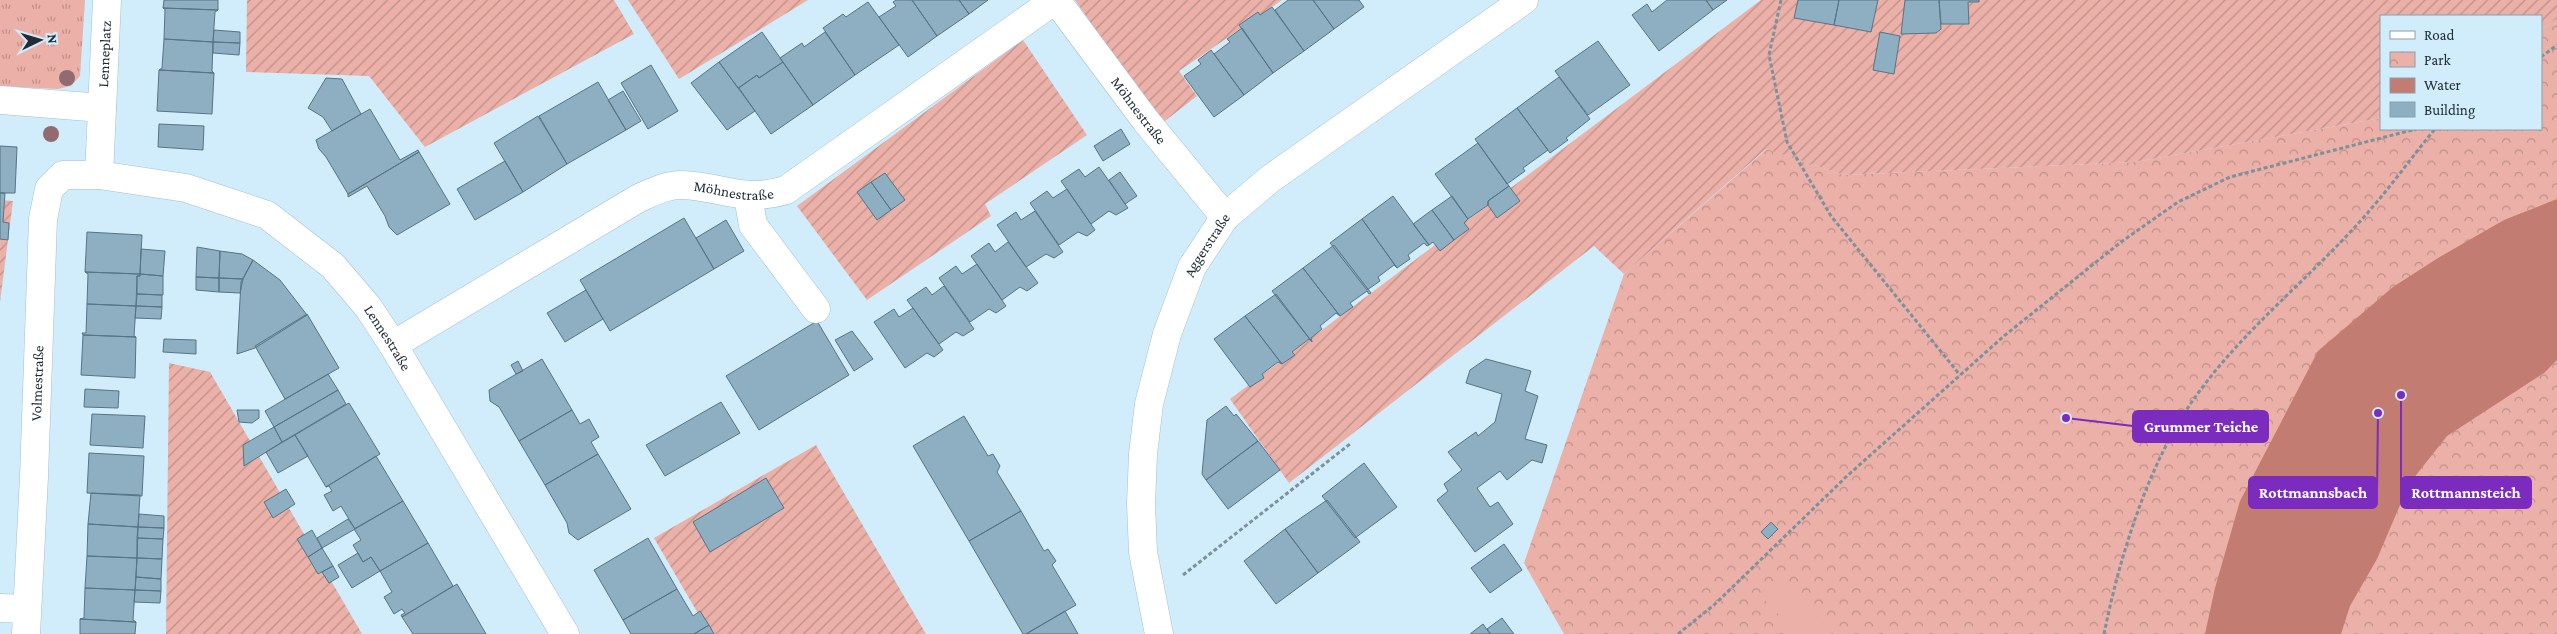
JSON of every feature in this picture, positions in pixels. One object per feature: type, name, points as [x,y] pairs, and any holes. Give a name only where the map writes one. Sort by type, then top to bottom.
[{"type":"street","name":"Lenneplatz","points":[[99,176],[108,0]]},
{"type":"street","name":"Möhnestraße","points":[[393,345],[639,198],[660,189],[682,184],[748,196],[765,196],[786,190],[1056,0],[1146,121],[1224,218]]},
{"type":"street","name":"Aggerstraße","points":[[1159,634],[1143,552],[1141,504],[1149,404],[1167,334],[1192,267],[1224,218],[1270,179],[1524,0]]},
{"type":"street","name":"Lenneplatz","points":[[0,100],[102,108]]},
{"type":"street","name":"Volmestraße","points":[[26,622],[43,219],[49,189],[63,175],[99,176]]},
{"type":"street","name":"Lennestraße","points":[[99,176],[186,188],[267,215],[333,266],[368,307],[393,345],[565,634]]},
{"type":"street","points":[[748,196],[753,225],[816,309]]},
{"type":"street","points":[[0,608],[26,622]]},
{"type":"path","points":[[1781,0],[1769,55],[1787,142],[1831,216],[1960,375]]},
{"type":"path","points":[[2542,56],[2557,45]]},
{"type":"path","points":[[1678,634],[1714,606],[1847,476],[2004,336],[2121,242],[2178,202],[2230,177],[2412,130]]},
{"type":"path","points":[[2104,634],[2120,569],[2139,511],[2171,438],[2195,397],[2221,364],[2364,217],[2434,130]]},
{"type":"path","points":[[1152,600],[1350,444]]},
{"type":"green space","points":[[0,0],[85,0],[80,76],[71,86],[58,89],[0,86]]},
{"type":"green space","points":[[247,0],[614,0],[634,34],[425,147],[369,76],[246,72]]},
{"type":"green space","points":[[628,0],[808,0],[679,79]]},
{"type":"green space","points":[[1075,0],[1282,0],[1179,71],[1197,96],[1161,124]]},
{"type":"green space","points":[[1761,0],[2557,0],[2557,19],[2542,29],[2542,15],[2380,15],[2380,118],[2135,162],[1844,175],[1766,149],[1624,274],[1594,246],[1289,483],[1230,399]]},
{"type":"green space","points":[[2557,19],[2557,634],[1564,634],[1524,563],[1624,274],[1767,149],[1844,175],[2135,162],[2380,118],[2380,130],[2542,130],[2542,29]]},
{"type":"green space","points":[[1023,40],[1087,135],[985,204],[991,216],[867,300],[797,206]]},
{"type":"green space","points":[[0,200],[13,201],[0,302]]},
{"type":"green space","points":[[169,363],[210,372],[362,634],[166,634]]},
{"type":"green space","points":[[816,445],[926,634],[710,634],[654,538]]},
{"type":"green space","points":[[1782,579],[1832,634],[1797,634],[1762,597]]},
{"type":"water","points":[[2557,199],[2557,360],[2544,373],[2447,436],[2409,484],[2377,559],[2350,606],[2341,634],[2205,634],[2215,588],[2240,501],[2318,351],[2393,287],[2438,258],[2504,220]]},
{"type":"building","points":[[164,0],[218,0],[218,10],[163,8]]},
{"type":"building","points":[[896,0],[912,0],[937,36],[908,57],[879,17],[896,6],[893,2]]},
{"type":"building","points":[[912,0],[959,0],[969,14],[937,36]]},
{"type":"building","points":[[959,0],[988,0],[969,14]]},
{"type":"building","points":[[1288,0],[1313,0],[1334,29],[1304,51],[1275,10]]},
{"type":"building","points":[[1313,0],[1359,0],[1364,7],[1334,29]]},
{"type":"building","points":[[1667,0],[1706,0],[1713,10],[1659,51],[1632,15],[1647,4],[1652,12]]},
{"type":"building","points":[[1706,0],[1727,0],[1713,10]]},
{"type":"building","points":[[1798,0],[1839,0],[1834,25],[1794,18]]},
{"type":"building","points":[[1839,0],[1878,0],[1871,32],[1834,25]]},
{"type":"building","points":[[1905,0],[1939,0],[1941,29],[1936,33],[1901,34]]},
{"type":"building","points":[[1939,0],[1979,0],[1979,2],[1968,2],[1969,24],[1941,24]]},
{"type":"building","points":[[868,2],[899,45],[855,75],[823,28],[843,14],[846,17]]},
{"type":"building","points":[[1272,7],[1304,51],[1273,73],[1239,25],[1258,12],[1260,15]]},
{"type":"building","points":[[163,8],[218,10],[215,12],[213,42],[164,39],[165,9]]},
{"type":"building","points":[[1242,28],[1273,73],[1244,95],[1214,54],[1230,42],[1227,39]]},
{"type":"building","points":[[214,30],[240,32],[240,43],[213,42]]},
{"type":"building","points":[[762,32],[783,62],[759,78],[757,75],[738,88],[719,62]]},
{"type":"building","points":[[825,32],[855,75],[813,105],[780,58],[802,43],[804,47]]},
{"type":"building","points":[[1880,32],[1900,36],[1894,74],[1873,70]]},
{"type":"building","points":[[164,39],[213,42],[212,71],[214,73],[159,70],[162,68]]},
{"type":"building","points":[[1598,41],[1630,85],[1588,115],[1555,71]]},
{"type":"building","points":[[213,42],[240,43],[239,55],[213,53]]},
{"type":"building","points":[[1211,50],[1244,95],[1214,117],[1184,76],[1201,64],[1198,60]]},
{"type":"building","points":[[719,62],[755,111],[727,130],[691,83]]},
{"type":"building","points":[[783,62],[813,105],[771,134],[739,88],[757,75],[759,78]]},
{"type":"building","points":[[651,65],[678,111],[648,129],[621,83]]},
{"type":"building","points":[[159,70],[214,73],[212,114],[157,111]]},
{"type":"building","points":[[1559,77],[1590,119],[1566,138],[1568,140],[1550,153],[1517,108]]},
{"type":"building","points":[[326,78],[342,79],[361,114],[332,131],[323,117],[308,108]]},
{"type":"building","points":[[598,82],[626,130],[567,164],[539,116]]},
{"type":"building","points":[[623,91],[641,121],[626,130],[608,100]]},
{"type":"building","points":[[1517,108],[1548,150],[1523,168],[1525,171],[1507,184],[1475,139]]},
{"type":"building","points":[[370,109],[400,160],[418,150],[419,152],[348,194],[326,157],[319,149],[316,140]]},
{"type":"building","points":[[538,116],[567,164],[523,192],[494,143]]},
{"type":"building","points":[[159,124],[204,126],[203,150],[158,147]]},
{"type":"building","points":[[1121,129],[1130,144],[1103,161],[1094,146]]},
{"type":"building","points":[[1478,143],[1509,186],[1488,201],[1488,205],[1468,219],[1435,174]]},
{"type":"building","points":[[0,146],[17,147],[15,193],[0,193]]},
{"type":"building","points":[[419,152],[450,204],[397,235],[389,227],[385,216],[367,186],[348,197],[348,194]]},
{"type":"building","points":[[505,161],[523,192],[475,220],[457,189]]},
{"type":"building","points":[[1099,167],[1128,208],[1116,215],[1109,211],[1091,224],[1061,181],[1079,169],[1085,177]]},
{"type":"building","points":[[1120,172],[1137,196],[1125,204],[1109,180]]},
{"type":"building","points":[[885,173],[905,200],[891,210],[871,182]]},
{"type":"building","points":[[871,182],[891,210],[877,220],[857,192]]},
{"type":"building","points":[[1509,186],[1520,201],[1497,218],[1488,205],[1488,201]]},
{"type":"building","points":[[1067,189],[1095,230],[1087,236],[1078,232],[1059,245],[1030,203],[1047,191],[1053,198]]},
{"type":"building","points":[[0,193],[5,193],[3,222],[9,223],[8,240],[0,239]]},
{"type":"building","points":[[1393,196],[1429,245],[1427,246],[1424,243],[1408,255],[1410,259],[1397,268],[1362,219]]},
{"type":"building","points":[[1452,196],[1468,219],[1464,223],[1469,229],[1454,240],[1432,210]]},
{"type":"building","points":[[1432,210],[1454,240],[1440,251],[1433,242],[1429,245],[1413,224]]},
{"type":"building","points":[[1035,211],[1063,252],[1054,258],[1046,254],[1026,267],[997,225],[1016,212],[1021,220]]},
{"type":"building","points":[[684,218],[714,269],[610,331],[580,280]]},
{"type":"building","points":[[1362,219],[1397,268],[1394,265],[1378,277],[1380,281],[1367,290],[1330,243]]},
{"type":"building","points":[[726,220],[744,251],[714,269],[696,238]]},
{"type":"building","points":[[87,232],[142,235],[140,274],[85,272]]},
{"type":"building","points":[[1008,242],[1038,283],[1027,291],[1020,287],[1002,300],[971,256],[989,243],[995,252]]},
{"type":"building","points":[[1334,245],[1371,293],[1369,294],[1367,291],[1350,303],[1353,307],[1340,316],[1303,268]]},
{"type":"building","points":[[197,247],[220,251],[219,278],[196,277]]},
{"type":"building","points":[[141,249],[165,251],[163,276],[140,274]]},
{"type":"building","points":[[220,251],[242,254],[253,260],[243,279],[219,278]]},
{"type":"building","points":[[253,260],[280,280],[307,315],[255,348],[237,354],[241,282]]},
{"type":"building","points":[[977,264],[1006,306],[996,313],[989,309],[970,322],[939,278],[956,266],[962,274]]},
{"type":"building","points":[[1303,268],[1340,316],[1336,313],[1320,326],[1322,329],[1311,338],[1312,342],[1272,291]]},
{"type":"building","points":[[85,272],[140,274],[140,276],[137,276],[136,306],[87,304],[88,274]]},
{"type":"building","points":[[140,274],[163,276],[163,295],[137,294],[137,276],[140,276]]},
{"type":"building","points":[[196,277],[219,278],[219,292],[196,290]]},
{"type":"building","points":[[219,278],[243,279],[240,293],[219,292]]},
{"type":"building","points":[[944,286],[974,329],[963,336],[956,332],[939,344],[907,300],[926,287],[932,295]]},
{"type":"building","points":[[586,290],[603,319],[565,342],[547,313]]},
{"type":"building","points":[[137,294],[162,295],[162,307],[136,306]]},
{"type":"building","points":[[1276,294],[1312,342],[1309,339],[1292,352],[1295,355],[1282,364],[1245,316]]},
{"type":"building","points":[[87,304],[136,306],[134,336],[136,337],[83,335],[82,333],[86,333]]},
{"type":"building","points":[[136,306],[162,307],[161,319],[135,318]]},
{"type":"building","points":[[913,308],[943,350],[934,357],[927,353],[905,368],[874,322],[894,309],[899,317]]},
{"type":"building","points":[[307,314],[339,368],[285,399],[255,346]]},
{"type":"building","points":[[1245,316],[1282,364],[1278,362],[1262,374],[1264,378],[1250,387],[1214,339]]},
{"type":"building","points":[[817,321],[849,375],[759,430],[726,376]]},
{"type":"building","points":[[852,331],[873,359],[854,371],[835,340]]},
{"type":"building","points":[[83,335],[136,337],[135,378],[81,375]]},
{"type":"building","points":[[164,339],[196,340],[196,354],[163,352]]},
{"type":"building","points":[[542,359],[572,410],[519,441],[499,407],[490,401],[489,390]]},
{"type":"building","points":[[1486,359],[1531,371],[1525,391],[1538,396],[1525,439],[1547,445],[1542,463],[1532,460],[1507,480],[1500,471],[1477,488],[1490,507],[1498,502],[1513,524],[1475,552],[1437,500],[1448,491],[1444,484],[1462,470],[1448,452],[1476,432],[1478,436],[1495,422],[1502,394],[1466,383],[1470,370]]},
{"type":"building","points":[[518,361],[523,371],[516,374],[511,365]]},
{"type":"building","points":[[328,374],[338,390],[274,427],[265,411]]},
{"type":"building","points":[[85,389],[119,391],[118,408],[84,407]]},
{"type":"building","points":[[338,390],[346,404],[282,442],[274,427]]},
{"type":"building","points":[[721,402],[740,433],[665,476],[646,445]]},
{"type":"building","points":[[349,403],[380,454],[326,487],[295,435]]},
{"type":"building","points":[[1226,406],[1234,416],[1236,414],[1258,441],[1206,480],[1202,474],[1207,420]]},
{"type":"building","points":[[237,410],[259,410],[259,418],[252,423],[239,422]]},
{"type":"building","points":[[572,410],[580,424],[589,419],[599,437],[591,442],[598,454],[545,485],[519,441]]},
{"type":"building","points":[[92,414],[145,416],[143,448],[90,445]]},
{"type":"building","points":[[964,416],[988,456],[993,454],[1000,466],[997,472],[1021,511],[969,541],[913,446]]},
{"type":"building","points":[[274,427],[282,442],[244,466],[243,445]]},
{"type":"building","points":[[295,435],[308,456],[278,473],[266,452]]},
{"type":"building","points":[[1258,441],[1280,470],[1228,509],[1206,480]]},
{"type":"building","points":[[89,453],[144,456],[142,496],[87,493]]},
{"type":"building","points":[[598,454],[631,509],[578,540],[569,533],[567,523],[545,485]]},
{"type":"building","points":[[376,456],[403,501],[355,529],[341,506],[333,511],[324,495],[332,491],[329,486],[326,487]]},
{"type":"building","points":[[1364,463],[1397,507],[1355,538],[1322,496]]},
{"type":"building","points":[[766,478],[784,508],[710,552],[693,522]]},
{"type":"building","points":[[286,489],[295,504],[273,518],[264,502]]},
{"type":"building","points":[[91,493],[140,495],[138,527],[88,524]]},
{"type":"building","points":[[1327,500],[1360,542],[1318,573],[1285,529]]},
{"type":"building","points":[[403,501],[428,543],[380,571],[371,557],[363,562],[353,545],[361,540],[354,529]]},
{"type":"building","points":[[1021,511],[1044,551],[1048,549],[1056,561],[1052,565],[1076,605],[1026,634],[1023,634],[969,541]]},
{"type":"building","points":[[139,514],[164,516],[164,528],[138,527]]},
{"type":"building","points":[[348,519],[355,529],[322,548],[317,538]]},
{"type":"building","points":[[1771,522],[1778,529],[1768,539],[1761,532]]},
{"type":"building","points":[[88,524],[138,527],[137,558],[87,556]]},
{"type":"building","points":[[138,527],[164,528],[163,539],[137,538]]},
{"type":"building","points":[[1285,529],[1318,573],[1276,604],[1244,561]]},
{"type":"building","points":[[312,530],[322,548],[308,557],[297,539]]},
{"type":"building","points":[[137,538],[163,539],[162,559],[137,558]]},
{"type":"building","points":[[648,538],[677,589],[623,620],[594,570]]},
{"type":"building","points":[[428,543],[453,586],[402,617],[401,615],[405,613],[402,609],[394,614],[384,597],[392,592],[380,571]]},
{"type":"building","points":[[1504,544],[1522,570],[1490,593],[1471,568]]},
{"type":"building","points":[[322,548],[333,566],[318,574],[308,557]]},
{"type":"building","points":[[358,553],[363,562],[371,557],[380,571],[352,588],[338,565]]},
{"type":"building","points":[[87,556],[137,558],[135,590],[85,588]]},
{"type":"building","points":[[137,558],[162,559],[161,579],[136,577]]},
{"type":"building","points":[[333,566],[339,577],[329,583],[322,572]]},
{"type":"building","points":[[136,577],[161,579],[161,591],[135,590]]},
{"type":"building","points":[[457,584],[486,634],[413,634],[402,617]]},
{"type":"building","points":[[85,588],[135,590],[133,620],[136,622],[80,619],[84,618]]},
{"type":"building","points":[[677,589],[693,616],[700,611],[709,625],[694,634],[631,634],[623,620]]},
{"type":"building","points":[[135,590],[161,591],[160,603],[134,602]]},
{"type":"building","points":[[1065,611],[1078,634],[1026,634]]},
{"type":"building","points":[[1502,618],[1514,634],[1491,634],[1487,629]]},
{"type":"building","points":[[80,619],[136,622],[135,634],[80,634]]},
{"type":"building","points":[[1483,624],[1490,634],[1470,634]]},
{"type":"building","points":[[709,625],[714,634],[694,634]]},
{"type":"place","name":"Rottmannsteich","points":[[2401,395]]},
{"type":"place","name":"Rottmannsbach","points":[[2378,413]]},
{"type":"place","name":"Grummer Teiche","points":[[2066,418]]}]
